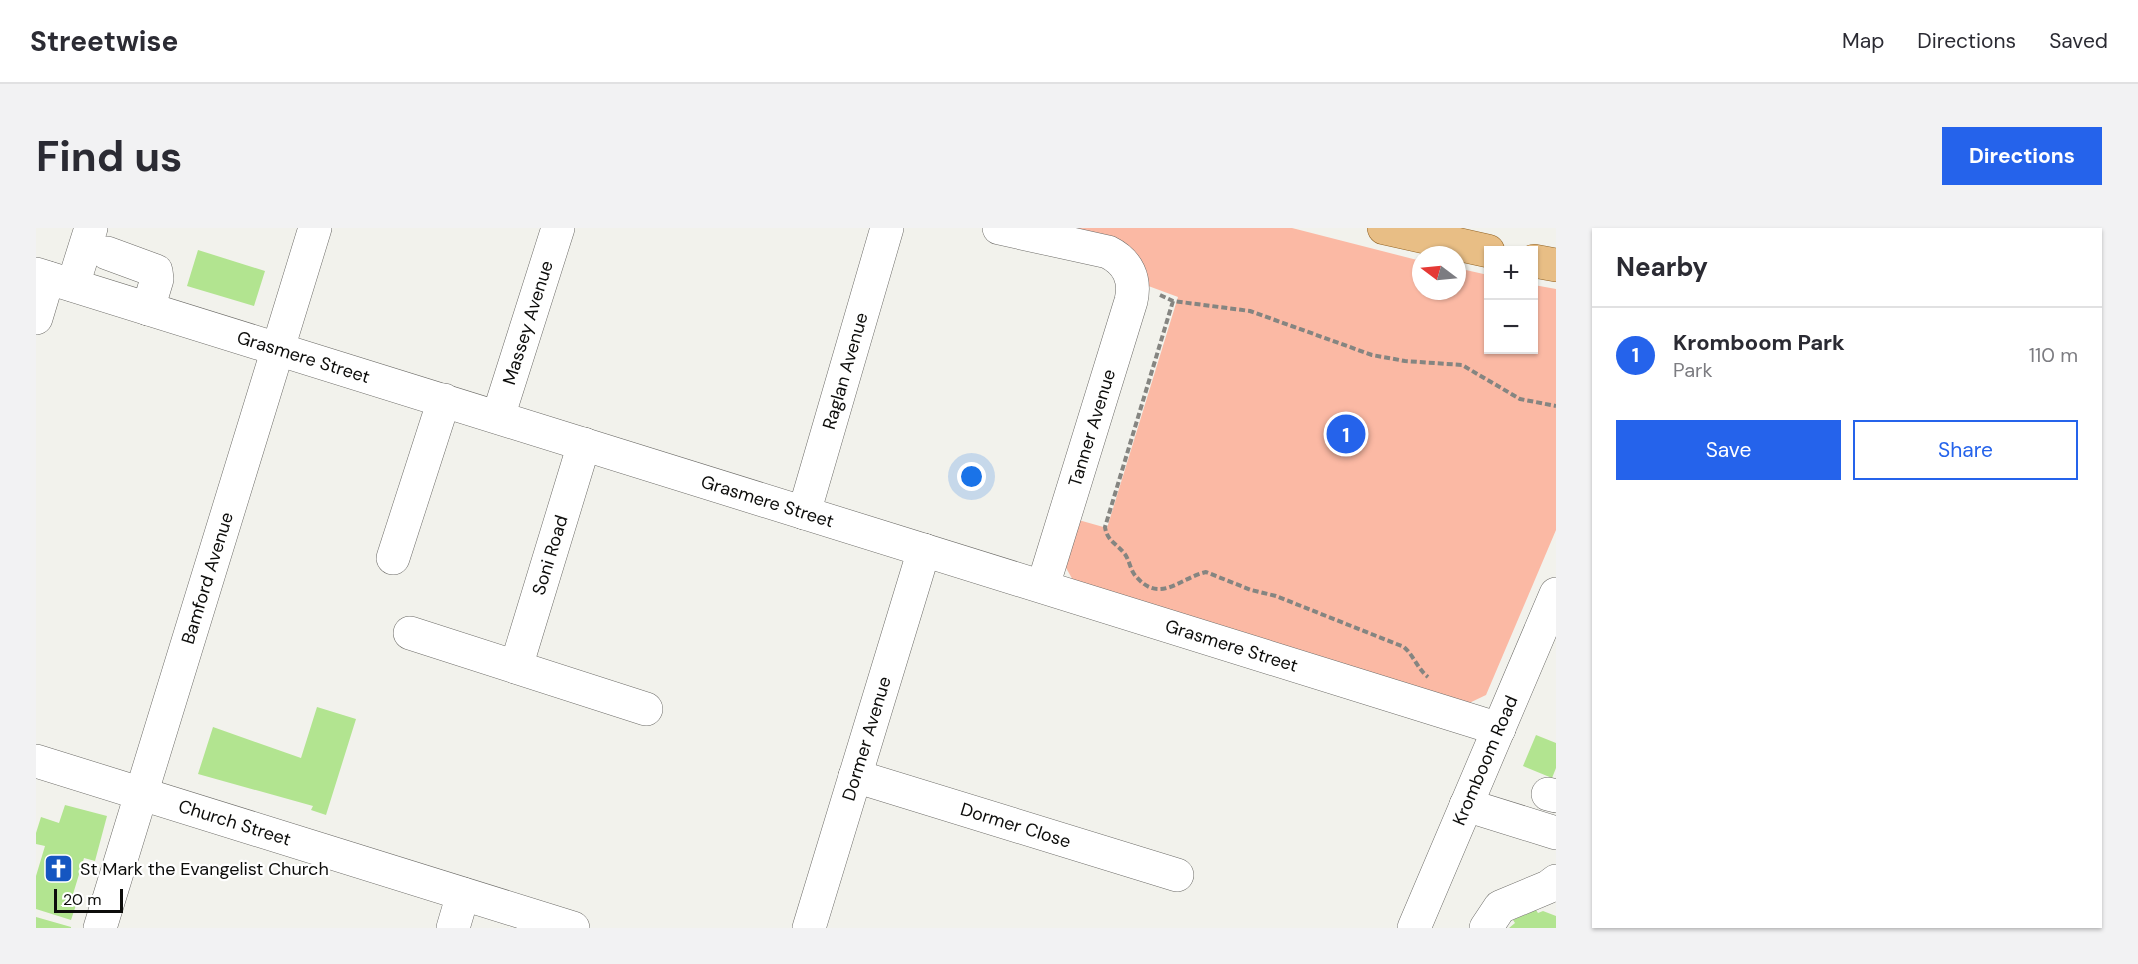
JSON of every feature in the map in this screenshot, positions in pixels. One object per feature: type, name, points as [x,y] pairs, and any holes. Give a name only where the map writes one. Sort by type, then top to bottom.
[{"type":"main road","points":[[1384,228],[1484,250]]},
{"type":"main road","points":[[1538,262],[1556,266]]},
{"type":"street","name":"Bamford Avenue","points":[[100,928],[315,228]]},
{"type":"street","name":"Massey Avenue","points":[[498,417],[558,228]]},
{"type":"street","name":"Raglan Avenue","points":[[804,513],[887,228]]},
{"type":"street","name":"Tanner Avenue","points":[[999,228],[1108,252],[1121,260],[1128,269],[1133,285],[1131,301],[1043,586]]},
{"type":"street","points":[[36,318],[52,279],[99,241],[154,268],[158,275],[151,300],[248,320]]},
{"type":"street","name":"Grasmere Street","points":[[52,279],[151,300],[278,349],[1499,729]]},
{"type":"street","points":[[393,558],[444,400]]},
{"type":"street","name":"Soni Road","points":[[516,667],[584,444]]},
{"type":"street","name":"Dormer Avenue","points":[[809,928],[924,550]]},
{"type":"street","name":"Kromboom Road","points":[[1414,928],[1556,594]]},
{"type":"street","points":[[410,633],[646,709]]},
{"type":"street","name":"Church Street","points":[[36,762],[573,928]]},
{"type":"street","name":"Dormer Close","points":[[855,776],[1177,875]]},
{"type":"street","points":[[1466,806],[1556,833]]},
{"type":"street","points":[[1486,928],[1500,908],[1548,887],[1556,881]]},
{"type":"street","points":[[453,928],[464,894]]},
{"type":"path","points":[[1424,705],[1431,679],[1419,669],[1413,654],[1404,647],[1276,596],[1251,590],[1206,572],[1173,588],[1157,589],[1144,584],[1133,572],[1125,553],[1106,536],[1105,527],[1173,301],[1250,311],[1372,355],[1405,361],[1462,365],[1520,399],[1556,406]]},
{"type":"shaded area","points":[[1044,228],[1292,228],[1412,259],[1412,300],[1466,300],[1466,270],[1484,274],[1484,354],[1538,354],[1538,286],[1556,289],[1556,530],[1486,695],[1465,705],[1074,582],[1065,566],[1075,519],[1107,528],[1178,297],[1143,284]]},
{"type":"building","points":[[198,250],[265,271],[254,306],[187,286]]},
{"type":"building","points":[[317,707],[356,719],[326,815],[311,810],[313,806],[198,774],[213,727],[301,758]]},
{"type":"building","points":[[1536,735],[1556,743],[1556,768],[1552,778],[1523,766]]},
{"type":"building","name":"St Mark the Evangelist Church","points":[[65,805],[107,816],[95,861],[84,858],[70,904],[76,905],[71,920],[36,909],[36,876],[45,846],[36,844],[36,833],[41,817],[59,823]]},
{"type":"building","points":[[1536,910],[1538,913],[1543,911],[1556,916],[1556,928],[1509,928],[1515,923],[1513,920]]},
{"type":"building","points":[[36,917],[71,927],[71,928],[36,928]]},
{"type":"place","name":"Kromboom Park","points":[[1346,434]]},
{"type":"place","name":"St Mark the Evangelist Church","points":[[59,869]]}]
